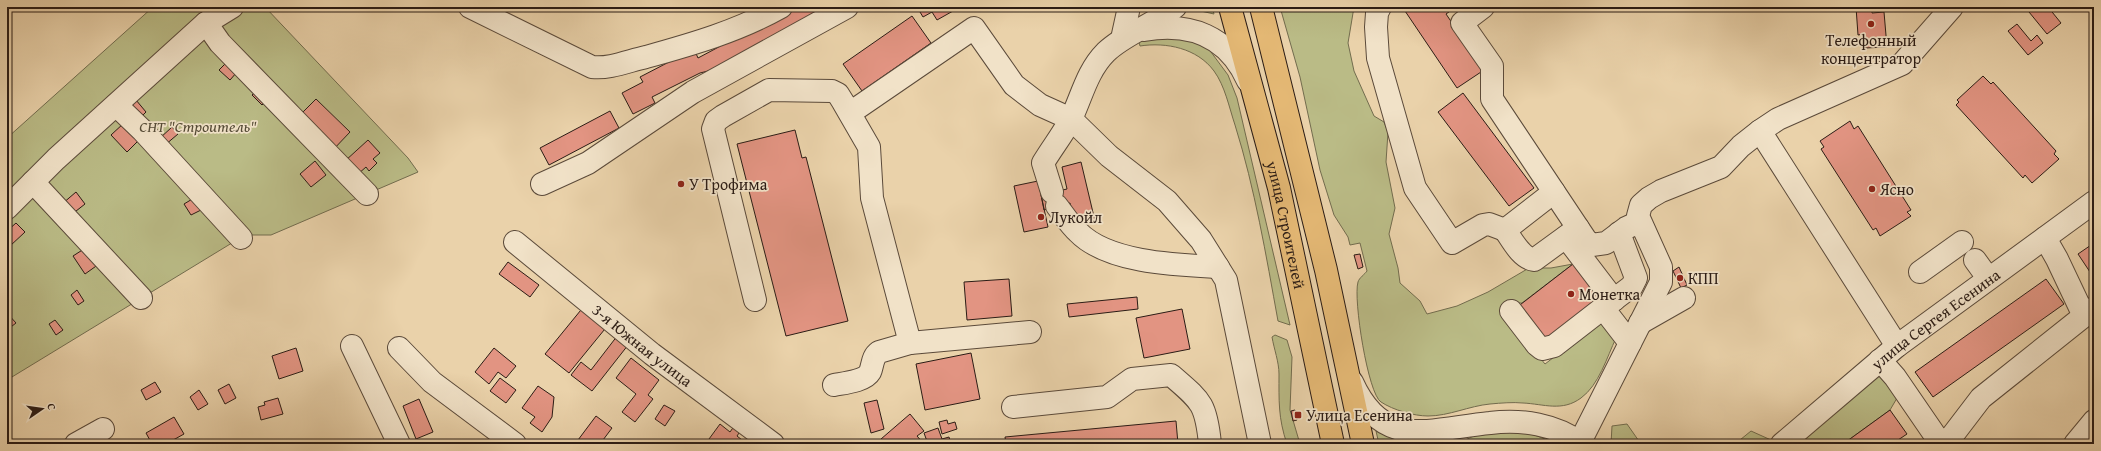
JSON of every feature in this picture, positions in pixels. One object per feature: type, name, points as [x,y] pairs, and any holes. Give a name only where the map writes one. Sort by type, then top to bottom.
[{"type":"main road","name":"улица Строителей","points":[[1230,7],[1279,188],[1333,444]]},
{"type":"main road","name":"улица Строителей","points":[[1261,7],[1324,262],[1363,444]]},
{"type":"street","points":[[7,208],[33,182],[206,23],[232,7]]},
{"type":"street","points":[[470,7],[592,67],[598,68],[607,67],[706,40],[747,25],[781,7]]},
{"type":"street","points":[[542,184],[588,163],[693,92],[847,7]]},
{"type":"street","points":[[1128,35],[1129,7]]},
{"type":"street","points":[[1174,7],[1128,35],[1105,53],[1086,80],[1071,119],[1043,163],[1054,199],[1079,234],[1109,253],[1170,264],[1218,267]]},
{"type":"street","points":[[1380,7],[1377,13],[1376,27],[1378,58],[1415,188],[1452,243],[1483,225],[1489,224],[1505,230],[1523,254],[1529,259],[1534,260],[1572,232]]},
{"type":"street","points":[[1483,7],[1462,23],[1492,66],[1492,99],[1554,192],[1608,304],[1630,343]]},
{"type":"street","points":[[1347,369],[1365,406],[1374,417],[1384,425],[1398,430],[1417,433],[1508,421],[1525,422],[1555,429],[1581,443],[1662,277],[1661,268],[1639,222],[1638,210],[1649,198],[1661,191],[1722,166],[1741,146],[1778,119],[1902,64],[1952,7]]},
{"type":"street","points":[[206,23],[220,43],[368,194]]},
{"type":"street","points":[[1128,35],[1159,27],[1179,27],[1200,32],[1210,37],[1229,52],[1245,75],[1256,99]]},
{"type":"street","points":[[850,113],[974,28],[1014,85],[1040,105],[1071,119],[1109,156],[1167,201],[1201,240],[1226,280],[1260,444]]},
{"type":"street","points":[[755,300],[715,140],[713,129],[716,120],[769,90],[832,91],[838,94],[869,147],[872,198],[910,343]]},
{"type":"street","points":[[116,105],[142,130],[241,238]]},
{"type":"street","points":[[1760,131],[1897,346]]},
{"type":"street","points":[[33,182],[141,298]]},
{"type":"street","points":[[1505,230],[1554,192]]},
{"type":"street","name":"улица Сергея Есенина","points":[[1782,444],[1897,346],[2094,202]]},
{"type":"street","points":[[1572,232],[1592,245],[1606,243],[1619,233],[1639,222]]},
{"type":"street","points":[[1511,311],[1537,345],[1546,349],[1554,346],[1632,286],[1636,278],[1619,233]]},
{"type":"street","points":[[1880,360],[1895,377],[1941,444],[1952,436],[1981,398],[2089,312],[2045,238]]},
{"type":"street","name":"3-я Южная улица","points":[[515,242],[652,354],[773,444]]},
{"type":"street","points":[[1920,272],[1962,242]]},
{"type":"street","points":[[1975,260],[1988,278]]},
{"type":"street","points":[[1640,323],[1684,298]]},
{"type":"street","points":[[834,385],[864,377],[869,373],[875,355],[879,352],[910,343],[1030,332]]},
{"type":"street","points":[[352,346],[399,444]]},
{"type":"street","points":[[399,348],[432,382],[515,444]]},
{"type":"street","points":[[1013,407],[1107,397],[1132,379],[1172,375],[1201,402],[1205,413],[1210,444]]},
{"type":"street","points":[[2075,444],[2094,421]]},
{"type":"street","points":[[1442,444],[1474,425]]},
{"type":"street","points":[[76,444],[103,429]]},
{"type":"green space","name":"СНТ \"Строитель\"","points":[[153,7],[265,7],[408,158],[418,172],[271,235],[245,235],[7,380],[7,138]]},
{"type":"green space","points":[[1193,7],[1212,7],[1214,14],[1192,9]]},
{"type":"green space","points":[[1280,7],[1354,7],[1348,43],[1354,71],[1374,116],[1384,122],[1388,132],[1386,162],[1395,208],[1389,234],[1398,268],[1400,283],[1420,301],[1427,314],[1457,306],[1488,292],[1529,268],[1551,268],[1573,264],[1522,303],[1513,303],[1503,312],[1545,364],[1601,321],[1616,338],[1598,378],[1593,386],[1581,398],[1567,405],[1560,406],[1498,403],[1482,405],[1436,416],[1416,415],[1404,412],[1391,408],[1381,402],[1376,395],[1371,382],[1360,325],[1357,292],[1358,282],[1367,271],[1360,243],[1350,245],[1348,237],[1334,215],[1320,170],[1300,77]]},
{"type":"green space","points":[[1179,32],[1208,48],[1228,75],[1237,98],[1290,325],[1278,321],[1260,222],[1248,173],[1226,97],[1218,77],[1207,63],[1190,52],[1180,48],[1160,45],[1140,46],[1139,42],[1150,36]]},
{"type":"green space","points":[[1275,335],[1287,340],[1292,357],[1290,410],[1300,444],[1287,444],[1284,435],[1279,401],[1279,369],[1272,337]]},
{"type":"green space","points":[[1881,370],[1900,393],[1890,410],[1843,444],[1794,444]]},
{"type":"green space","points":[[1627,424],[1641,444],[1611,444],[1612,426]]},
{"type":"green space","points":[[1376,431],[1405,444],[1379,444]]},
{"type":"green space","points":[[1510,431],[1532,434],[1558,444],[1456,444],[1474,436]]},
{"type":"green space","points":[[1751,431],[1771,440],[1766,444],[1735,444]]},
{"type":"building","points":[[794,7],[829,7],[712,70],[700,73],[652,97],[655,103],[633,114],[622,93],[643,82],[640,77],[694,49],[698,58]]},
{"type":"building","points":[[917,7],[951,7],[953,11],[937,20],[932,12],[923,17]]},
{"type":"building","points":[[1456,7],[1446,14],[1484,70],[1457,88],[1403,8]]},
{"type":"building","name":"Телефонный концентратор","points":[[1856,7],[1872,7],[1872,13],[1884,12],[1887,47],[1865,48],[1864,34],[1858,35]]},
{"type":"building","points":[[1907,7],[1936,7],[1907,10]]},
{"type":"building","points":[[2035,7],[2048,7],[2061,23],[2047,34],[2029,12]]},
{"type":"building","points":[[912,16],[931,43],[862,91],[843,64]]},
{"type":"building","points":[[2017,24],[2031,41],[2037,35],[2043,43],[2028,55],[2008,31]]},
{"type":"building","points":[[227,62],[237,72],[230,80],[219,70]]},
{"type":"building","points":[[1983,76],[1991,84],[1993,82],[2056,151],[2054,154],[2059,159],[2032,183],[2025,175],[2023,178],[1956,105],[1959,102],[1957,100]]},
{"type":"building","points":[[258,90],[267,100],[262,105],[252,95]]},
{"type":"building","points":[[1463,93],[1534,188],[1509,206],[1438,112]]},
{"type":"building","points":[[316,99],[350,132],[331,152],[297,118]]},
{"type":"building","points":[[136,100],[146,112],[138,120],[128,108]]},
{"type":"building","points":[[610,111],[619,128],[549,165],[540,148]]},
{"type":"building","name":"Ясно","points":[[1850,121],[1854,129],[1858,126],[1911,210],[1907,212],[1911,216],[1880,236],[1876,228],[1873,230],[1821,149],[1824,147],[1820,141]]},
{"type":"building","points":[[124,123],[140,139],[127,152],[111,135]]},
{"type":"building","points":[[172,127],[178,134],[165,145],[159,139]]},
{"type":"building","points":[[795,130],[802,158],[806,157],[848,321],[786,336],[737,144]]},
{"type":"building","points":[[368,140],[380,153],[373,159],[377,163],[369,171],[366,167],[358,174],[345,161]]},
{"type":"building","points":[[315,161],[326,175],[311,187],[300,174]]},
{"type":"building","points":[[1081,162],[1095,221],[1076,226],[1070,203],[1044,210],[1041,195],[1067,189],[1062,167]]},
{"type":"building","points":[[1038,181],[1048,227],[1024,232],[1014,186]]},
{"type":"building","points":[[76,192],[85,204],[71,215],[62,204]]},
{"type":"building","points":[[194,198],[201,210],[191,215],[184,204]]},
{"type":"building","points":[[16,223],[25,232],[10,246],[7,243],[7,231]]},
{"type":"building","points":[[2094,243],[2094,278],[2078,254]]},
{"type":"building","points":[[87,247],[99,264],[85,274],[73,256]]},
{"type":"building","points":[[1360,254],[1363,267],[1358,269],[1354,255]]},
{"type":"building","points":[[508,262],[539,285],[530,297],[499,274]]},
{"type":"building","points":[[1573,264],[1583,277],[1592,283],[1589,286],[1598,298],[1555,336],[1553,333],[1542,341],[1516,308]]},
{"type":"building","name":"КПП","points":[[1679,267],[1687,285],[1681,288],[1673,271]]},
{"type":"building","points":[[1009,279],[1012,316],[967,320],[964,282]]},
{"type":"building","points":[[2046,279],[2064,304],[1933,397],[1915,372]]},
{"type":"building","points":[[77,290],[84,301],[78,305],[71,295]]},
{"type":"building","points":[[1137,297],[1138,309],[1069,317],[1067,304]]},
{"type":"building","points":[[585,305],[609,324],[569,373],[545,354]]},
{"type":"building","points":[[1182,309],[1190,349],[1144,358],[1136,318]]},
{"type":"building","points":[[7,313],[16,323],[7,330]]},
{"type":"building","points":[[55,320],[63,330],[56,335],[49,324]]},
{"type":"building","points":[[621,331],[632,340],[592,391],[571,375],[581,362],[591,370]]},
{"type":"building","points":[[296,348],[303,371],[279,379],[272,356]]},
{"type":"building","points":[[494,348],[516,366],[506,378],[498,372],[489,384],[475,372]]},
{"type":"building","points":[[971,353],[980,399],[925,410],[916,364]]},
{"type":"building","points":[[631,358],[659,380],[648,395],[653,399],[635,422],[622,412],[636,394],[616,378]]},
{"type":"building","points":[[500,378],[516,390],[506,403],[490,391]]},
{"type":"building","points":[[155,382],[161,392],[146,400],[141,390]]},
{"type":"building","points":[[229,384],[236,398],[225,404],[218,390]]},
{"type":"building","points":[[538,386],[554,397],[552,417],[542,432],[530,423],[535,417],[522,408]]},
{"type":"building","points":[[199,390],[208,404],[198,410],[190,397]]},
{"type":"building","points":[[278,398],[283,414],[261,420],[258,407],[265,405],[264,402]]},
{"type":"building","points":[[419,399],[433,432],[416,439],[403,406]]},
{"type":"building","points":[[877,400],[884,429],[871,433],[864,403]]},
{"type":"building","points":[[664,405],[675,411],[665,426],[655,419]]},
{"type":"building","points":[[1295,410],[1297,420],[1293,421],[1291,411]]},
{"type":"building","points":[[1890,410],[1907,434],[1893,444],[1843,444]]},
{"type":"building","points":[[910,414],[924,431],[917,436],[924,444],[885,444],[881,439]]},
{"type":"building","points":[[596,416],[612,428],[600,444],[575,444]]},
{"type":"building","points":[[174,417],[184,434],[166,444],[152,444],[146,433]]},
{"type":"building","points":[[947,420],[948,424],[955,422],[957,429],[942,434],[939,422]]},
{"type":"building","points":[[1176,421],[1178,444],[1006,444],[1005,437]]},
{"type":"building","points":[[720,424],[730,432],[735,425],[741,430],[737,436],[747,444],[715,444],[709,439]]},
{"type":"building","points":[[938,428],[942,439],[949,437],[951,444],[928,444],[924,433]]},
{"type":"place","name":"Телефонный концентратор","points":[[1871,24]]},
{"type":"place","name":"У Трофима","points":[[681,184]]},
{"type":"place","name":"Ясно","points":[[1872,189]]},
{"type":"place","name":"Лукойл","points":[[1041,217]]},
{"type":"place","name":"КПП","points":[[1680,278]]},
{"type":"place","name":"Монетка","points":[[1571,294]]},
{"type":"place","name":"Улица Есенина","points":[[1298,415]]}]
